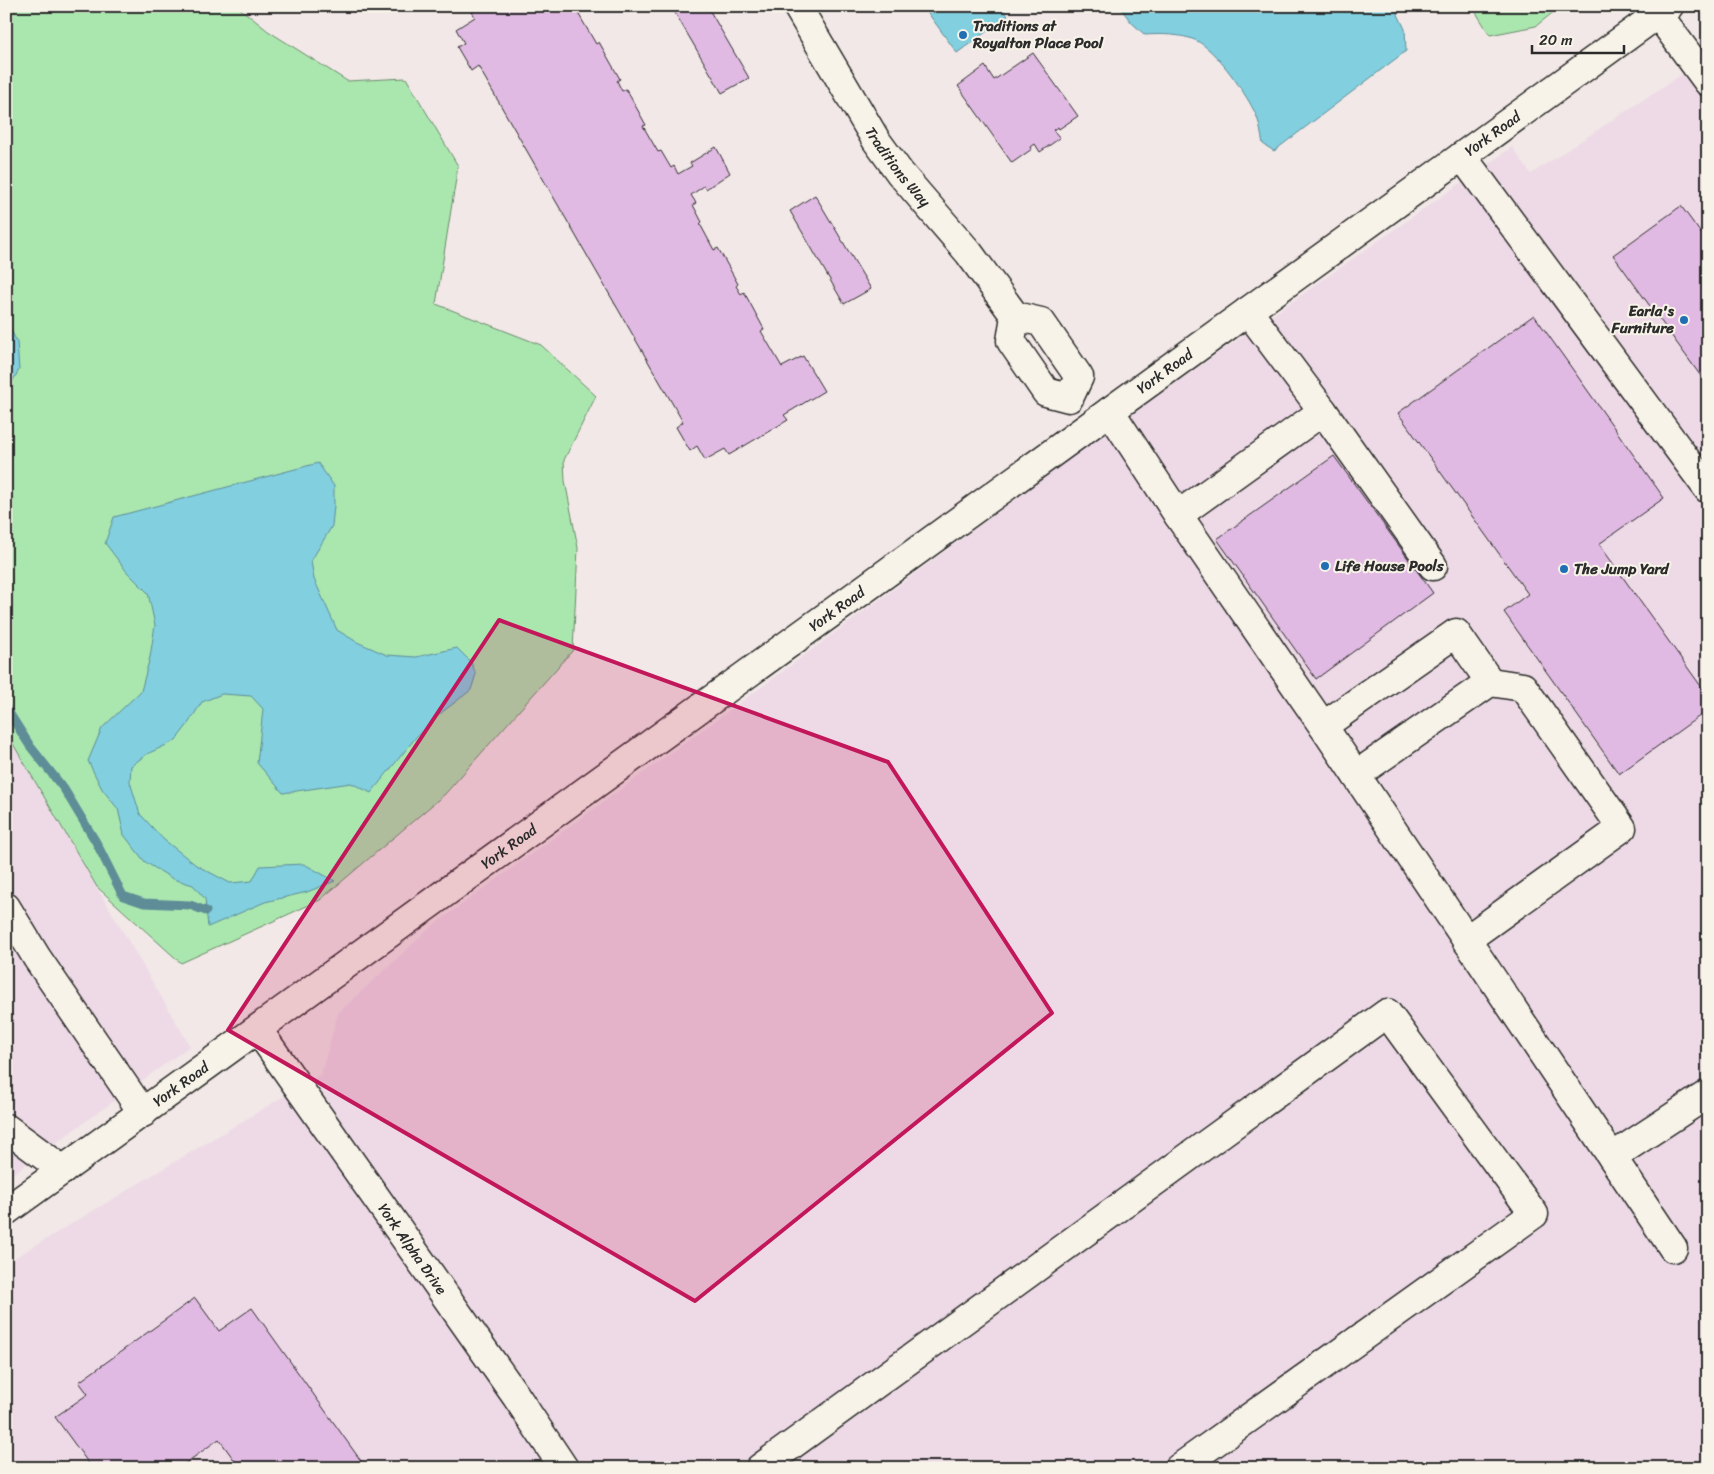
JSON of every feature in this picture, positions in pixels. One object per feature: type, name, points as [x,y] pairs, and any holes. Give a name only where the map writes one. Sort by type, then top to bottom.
[{"type":"street","name":"Traditions Way","points":[[797,6],[876,140],[900,173],[968,253],[1015,316]]},
{"type":"street","points":[[1664,10],[1708,82]]},
{"type":"street","name":"York Road","points":[[6,1211],[1664,10]]},
{"type":"street","points":[[1462,156],[1708,489]]},
{"type":"street","points":[[1248,311],[1323,411],[1433,566]]},
{"type":"street","points":[[1069,398],[1079,377],[1041,322],[1015,316],[1011,341],[1046,392],[1069,398],[1088,427]]},
{"type":"street","points":[[1110,411],[1178,515],[1323,726],[1673,1248]]},
{"type":"street","points":[[1178,515],[1323,411]]},
{"type":"street","points":[[1323,726],[1456,633],[1490,682]]},
{"type":"street","points":[[1356,775],[1490,682],[1523,687],[1622,828],[1466,940]]},
{"type":"street","points":[[6,906],[37,958],[143,1113]]},
{"type":"street","points":[[760,1468],[1387,1013],[1534,1214],[1179,1468]]},
{"type":"street","name":"York Alpha Drive","points":[[258,1030],[516,1396],[564,1468]]},
{"type":"street","points":[[1612,1157],[1708,1094]]},
{"type":"street","points":[[6,1128],[63,1170]]},
{"type":"highlighted area","points":[[499,620],[888,762],[1052,1013],[695,1301],[228,1030]]},
{"type":"shaded area","points":[[1708,57],[1708,1468],[6,1468],[6,1263],[321,1074],[338,1013],[432,926],[767,683],[1099,437],[1512,147],[1531,174]]},
{"type":"shaded area","points":[[6,732],[190,1046],[6,1179]]},
{"type":"green space","points":[[6,6],[237,6],[268,31],[347,81],[406,78],[458,166],[436,304],[541,345],[596,396],[564,460],[565,481],[578,548],[573,650],[445,794],[320,900],[181,963],[97,887],[6,732]]},
{"type":"green space","points":[[1472,6],[1561,6],[1536,26],[1490,35]]},
{"type":"water","name":"Traditions at Royalton Place Pool","points":[[937,6],[1001,6],[1008,16],[957,53],[928,13]]},
{"type":"water","points":[[1119,6],[1394,6],[1405,29],[1406,51],[1274,151],[1263,144],[1258,120],[1253,108],[1239,86],[1212,53],[1203,45],[1189,38],[1170,35],[1145,35],[1131,22]]},
{"type":"water","points":[[6,320],[17,342],[19,370],[6,392]]},
{"type":"water","points":[[318,463],[334,486],[334,506],[332,526],[311,561],[314,579],[337,630],[357,642],[387,655],[416,657],[457,648],[471,662],[476,674],[471,690],[441,713],[417,736],[371,793],[351,783],[283,793],[257,763],[263,709],[251,696],[222,694],[202,702],[175,741],[147,754],[131,766],[130,782],[140,814],[163,839],[196,865],[230,883],[252,881],[260,866],[304,864],[335,881],[307,892],[265,902],[208,927],[205,899],[193,885],[173,879],[145,862],[124,835],[118,809],[102,789],[88,761],[102,728],[141,691],[150,657],[155,625],[148,593],[127,572],[105,543],[114,517]]},
{"type":"building","points":[[481,6],[578,6],[575,8],[596,44],[599,42],[620,79],[617,81],[622,91],[626,89],[646,125],[643,126],[658,152],[661,151],[671,168],[674,166],[678,174],[692,166],[690,163],[716,147],[730,173],[706,189],[704,186],[691,195],[696,203],[693,205],[702,222],[700,224],[714,250],[718,248],[738,284],[736,286],[741,294],[744,292],[764,329],[761,331],[782,367],[803,356],[824,391],[784,415],[788,420],[729,455],[725,449],[705,460],[697,446],[690,451],[676,427],[683,422],[478,66],[471,71],[457,47],[464,43],[456,29],[475,17],[472,12]]},
{"type":"building","points":[[671,6],[707,6],[749,78],[722,93]]},
{"type":"building","points":[[1033,53],[1078,116],[1059,129],[1058,127],[1053,130],[1060,138],[1040,152],[1035,144],[1031,147],[1032,149],[1012,163],[958,86],[985,66],[994,80]]},
{"type":"building","points":[[815,195],[871,289],[844,304],[790,211]]},
{"type":"building","name":"Earla's Furniture","points":[[1681,206],[1708,243],[1708,386],[1613,255]]},
{"type":"building","name":"The Jump Yard","points":[[1534,315],[1664,498],[1599,544],[1708,696],[1708,710],[1619,774],[1504,612],[1528,594],[1398,413]]},
{"type":"building","name":"Life House Pools","points":[[1334,456],[1433,593],[1316,679],[1217,539]]},
{"type":"building","points":[[195,1298],[219,1331],[252,1308],[366,1468],[240,1468],[219,1439],[179,1468],[92,1468],[55,1417],[88,1394],[79,1382]]},
{"type":"waterway","points":[[6,708],[30,746],[64,789],[96,842],[123,896],[144,903],[190,905],[206,911]]},
{"type":"place","name":"Traditions at Royalton Place Pool","points":[[963,35]]},
{"type":"place","name":"Earla's Furniture","points":[[1684,320]]},
{"type":"place","name":"Life House Pools","points":[[1325,566]]},
{"type":"place","name":"The Jump Yard","points":[[1564,569]]}]
